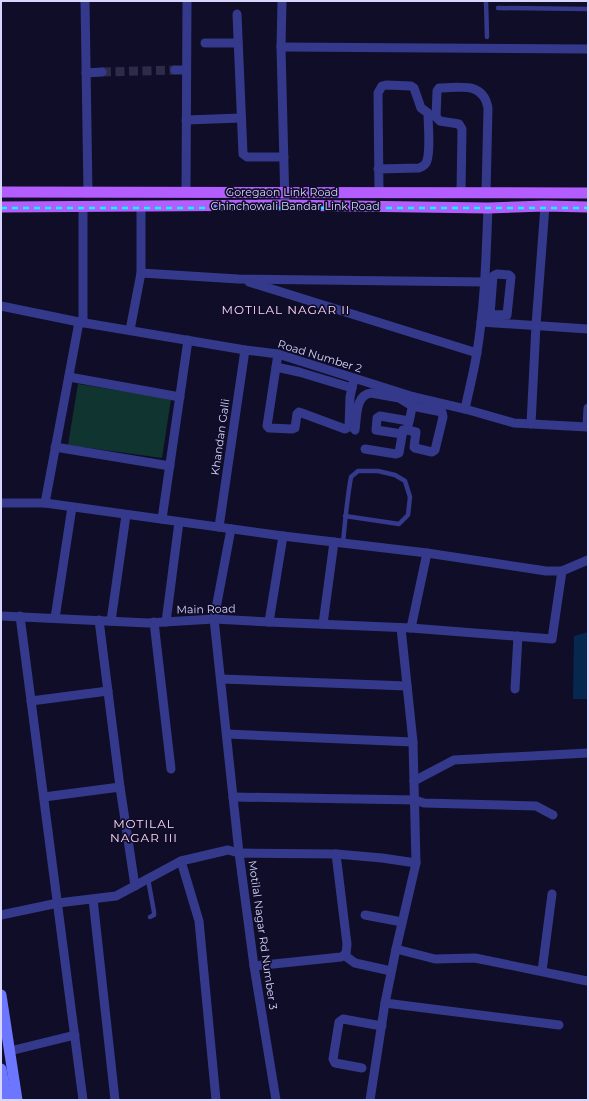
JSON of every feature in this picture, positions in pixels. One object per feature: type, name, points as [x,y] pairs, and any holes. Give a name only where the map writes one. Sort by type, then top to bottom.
[{"type":"main road","name":"Goregaon Link Road","points":[[1,192],[186,191],[588,193]]},
{"type":"main road","name":"Chinchowali Bandar Link Road","points":[[1,207],[285,205],[488,208],[545,206],[588,207]]},
{"type":"main road","points":[[1,995],[10,1051],[9,1097]]},
{"type":"main road","points":[[1,1069],[9,1097]]},
{"type":"street","points":[[85,1],[88,192]]},
{"type":"street","points":[[186,1],[186,191]]},
{"type":"street","points":[[282,1],[281,47],[285,205]]},
{"type":"street","points":[[237,14],[243,154],[245,156],[284,157]]},
{"type":"street","points":[[205,43],[238,43]]},
{"type":"street","points":[[281,47],[588,49]]},
{"type":"street","points":[[175,70],[186,70]]},
{"type":"street","points":[[86,73],[102,72]]},
{"type":"street","points":[[378,169],[419,168],[426,163],[428,154],[428,113],[421,108],[414,88],[411,86],[386,85],[382,86],[378,92],[378,169],[379,192]]},
{"type":"street","points":[[461,193],[462,129],[458,124],[440,121],[436,117],[437,91],[439,88],[473,88],[483,94],[488,108],[486,193]]},
{"type":"street","points":[[186,120],[241,118]]},
{"type":"street","points":[[45,503],[68,377],[81,322],[83,206]]},
{"type":"street","points":[[130,330],[141,273],[141,206]]},
{"type":"street","points":[[532,424],[536,325],[545,206]]},
{"type":"street","points":[[484,317],[488,208]]},
{"type":"street","points":[[141,273],[238,279],[486,282]]},
{"type":"street","points":[[465,409],[484,317],[493,276],[497,274],[509,275],[511,277],[507,315],[484,317]]},
{"type":"street","points":[[238,279],[477,353]]},
{"type":"street","name":"Road Number 2","points":[[1,306],[81,322],[245,350],[278,354],[353,383],[413,401],[465,409],[514,423],[587,427],[588,408]]},
{"type":"street","points":[[484,317],[536,325],[588,329]]},
{"type":"street","points":[[162,519],[188,340]]},
{"type":"street","name":"Khandan Galli","points":[[219,527],[245,350]]},
{"type":"street","points":[[276,367],[353,383],[348,427],[345,429],[299,412],[297,414],[295,428],[269,428],[267,426],[276,367],[278,354]]},
{"type":"street","points":[[68,377],[180,397]]},
{"type":"street","points":[[355,430],[358,405],[362,397],[367,393],[413,401],[442,412],[443,416],[435,450],[432,452],[415,448],[416,432],[406,428]]},
{"type":"street","points":[[365,449],[396,454],[399,453],[413,401]]},
{"type":"street","points":[[56,447],[170,466]]},
{"type":"street","points":[[1,503],[45,503],[284,536],[427,553],[546,571],[562,571],[588,560]]},
{"type":"street","points":[[55,618],[72,507]]},
{"type":"street","points":[[111,621],[126,515]]},
{"type":"street","points":[[166,622],[179,522]]},
{"type":"street","points":[[1,915],[58,903],[116,896],[181,861],[228,850],[239,853],[214,619],[231,529]]},
{"type":"street","points":[[269,622],[284,536]]},
{"type":"street","points":[[323,624],[339,543]]},
{"type":"street","points":[[411,628],[427,553]]},
{"type":"street","name":"Main Road","points":[[1,616],[154,622],[214,619],[411,628],[552,639],[562,571]]},
{"type":"street","points":[[20,616],[83,1100]]},
{"type":"street","points":[[99,620],[120,788],[136,886]]},
{"type":"street","points":[[154,622],[171,769]]},
{"type":"street","points":[[370,1100],[391,971],[416,863],[413,742],[401,628]]},
{"type":"street","points":[[515,689],[518,636]]},
{"type":"street","points":[[221,678],[408,686]]},
{"type":"street","points":[[31,701],[108,691]]},
{"type":"street","points":[[227,734],[413,742]]},
{"type":"street","points":[[414,781],[454,760],[588,753]]},
{"type":"street","points":[[44,797],[120,788]]},
{"type":"street","points":[[234,797],[415,800],[424,803],[536,806],[553,815]]},
{"type":"street","name":"Motilal Nagar Rd Number 3","points":[[276,1100],[254,966],[239,853],[336,854],[416,863]]},
{"type":"street","points":[[254,966],[341,957],[346,954],[336,854]]},
{"type":"street","points":[[181,861],[199,921],[216,1100]]},
{"type":"street","points":[[542,971],[552,894]]},
{"type":"street","points":[[93,899],[115,1100]]},
{"type":"street","points":[[365,915],[402,922]]},
{"type":"street","points":[[396,949],[435,959],[475,958],[587,980]]},
{"type":"street","points":[[344,955],[355,963],[391,971]]},
{"type":"street","points":[[385,1004],[559,1025]]},
{"type":"street","points":[[362,1068],[335,1063],[333,1059],[340,1022],[343,1019],[382,1026]]},
{"type":"street","points":[[10,1051],[75,1035]]},
{"type":"lane","points":[[486,1],[487,37]]},
{"type":"lane","points":[[498,8],[588,9]]},
{"type":"lane","points":[[339,543],[351,477],[358,471],[378,470],[395,475],[405,481],[410,497],[408,515],[399,524],[345,516]]},
{"type":"lane","points":[[148,879],[154,912],[154,915],[150,917]]},
{"type":"green space","points":[[78,384],[171,399],[162,458],[68,445]]},
{"type":"water","points":[[588,632],[588,699],[573,699],[574,636]]},
{"type":"tunnel","points":[[102,72],[175,70]]},
{"type":"railway","points":[[1,208],[588,208]]},
{"type":"district","name":"MOTILAL NAGAR II","points":[[286,310]]},
{"type":"district","name":"MOTILAL NAGAR III","points":[[144,831]]}]
